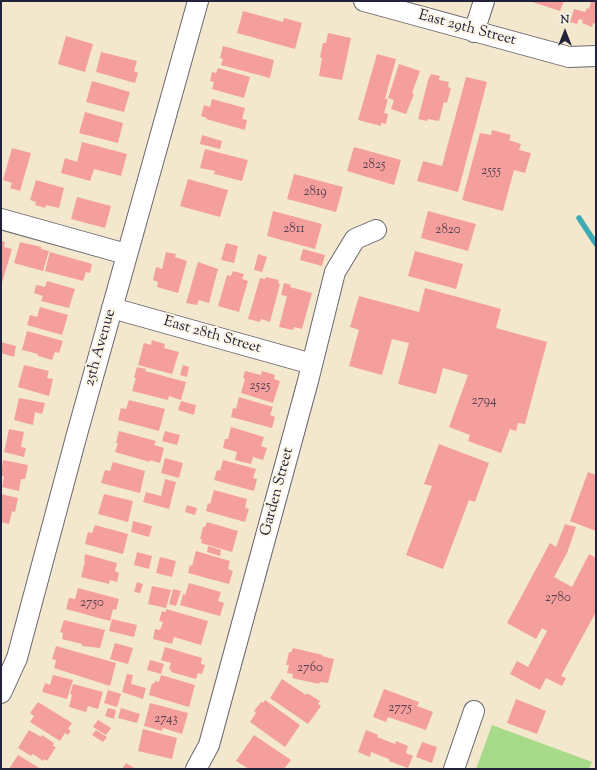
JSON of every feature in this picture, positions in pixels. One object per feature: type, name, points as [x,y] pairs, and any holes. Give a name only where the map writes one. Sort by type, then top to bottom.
[{"type":"street","name":"25th Avenue","points":[[1,693],[17,658],[126,254],[198,1]]},
{"type":"street","name":"East 29th Street","points":[[364,1],[474,32],[570,56],[596,56]]},
{"type":"street","points":[[474,32],[484,1]]},
{"type":"street","points":[[1,218],[126,254]]},
{"type":"street","name":"Garden Street","points":[[196,769],[209,744],[312,364],[334,272],[355,239],[376,230]]},
{"type":"street","name":"East 28th Street","points":[[112,308],[312,364]]},
{"type":"street","points":[[454,769],[474,712]]},
{"type":"green space","points":[[492,725],[592,762],[589,769],[476,769]]},
{"type":"building","points":[[529,1],[564,1],[560,11]]},
{"type":"building","points":[[591,1],[596,1],[596,24],[593,23],[592,27],[582,23],[583,20],[579,19],[577,24],[570,22],[574,9],[585,12],[587,8],[589,9]]},
{"type":"building","points":[[243,11],[283,22],[284,18],[302,23],[295,49],[237,33]]},
{"type":"building","points":[[328,33],[351,38],[342,80],[319,76],[322,58],[320,57],[323,43],[326,43]]},
{"type":"building","points":[[66,36],[93,44],[85,72],[58,64]]},
{"type":"building","points":[[223,46],[274,60],[270,78],[221,65],[223,59],[220,58]]},
{"type":"building","points":[[101,52],[137,61],[134,71],[138,73],[135,83],[96,72]]},
{"type":"building","points":[[377,54],[396,59],[385,99],[388,99],[384,113],[388,114],[386,124],[381,123],[381,126],[358,120]]},
{"type":"building","points":[[399,64],[420,71],[412,93],[414,94],[406,114],[391,109],[394,100],[388,98]]},
{"type":"building","points":[[218,68],[250,77],[244,98],[212,89],[214,82],[210,81],[212,72],[216,73]]},
{"type":"building","points":[[431,74],[440,76],[439,80],[449,82],[448,87],[451,88],[447,103],[444,102],[439,121],[418,119]]},
{"type":"building","points":[[466,77],[487,82],[458,192],[417,181],[423,161],[442,166]]},
{"type":"building","points":[[92,81],[130,92],[124,112],[86,102]]},
{"type":"building","points":[[212,99],[245,108],[242,119],[247,120],[245,130],[206,119],[207,118],[201,116],[204,105],[210,107]]},
{"type":"building","points":[[85,112],[123,123],[118,143],[79,133]]},
{"type":"building","points":[[492,130],[511,135],[509,140],[521,144],[519,150],[531,153],[525,173],[514,170],[503,211],[462,200],[480,133],[491,135]]},
{"type":"building","points":[[202,135],[222,141],[220,149],[200,144]]},
{"type":"building","points":[[82,142],[127,154],[121,176],[94,169],[90,181],[61,173],[65,158],[77,162]]},
{"type":"building","points":[[354,147],[401,160],[394,185],[347,171]]},
{"type":"building","points":[[12,148],[31,153],[20,191],[10,188],[12,183],[3,180]]},
{"type":"building","points":[[205,149],[248,160],[242,181],[214,174],[215,171],[200,168]]},
{"type":"building","points":[[294,174],[343,187],[336,212],[287,199]]},
{"type":"building","points":[[188,179],[228,190],[220,217],[180,206]]},
{"type":"building","points":[[36,180],[64,188],[59,208],[46,205],[45,208],[35,205],[36,202],[30,200]]},
{"type":"building","points":[[77,197],[111,206],[105,228],[71,219]]},
{"type":"building","points":[[273,211],[322,224],[315,249],[267,236]]},
{"type":"building","points":[[428,211],[476,224],[468,251],[421,238]]},
{"type":"building","points":[[1,241],[5,242],[4,247],[12,249],[1,286]]},
{"type":"building","points":[[20,242],[41,247],[41,249],[49,251],[43,271],[14,263]]},
{"type":"building","points":[[226,243],[238,246],[234,263],[221,260]]},
{"type":"building","points":[[303,249],[325,255],[322,266],[300,260]]},
{"type":"building","points":[[415,251],[463,264],[456,289],[408,276]]},
{"type":"building","points":[[50,252],[92,264],[90,273],[86,272],[83,281],[45,271]]},
{"type":"building","points":[[166,252],[176,254],[175,257],[187,261],[178,293],[157,287],[158,282],[153,280],[156,267],[162,269]]},
{"type":"building","points":[[258,254],[267,257],[262,272],[254,270]]},
{"type":"building","points":[[198,262],[218,269],[209,303],[199,300],[197,305],[186,303]]},
{"type":"building","points":[[233,271],[244,274],[242,279],[248,281],[239,312],[218,306],[227,275],[231,276]]},
{"type":"building","points":[[266,277],[279,280],[278,283],[280,284],[270,322],[261,319],[260,322],[248,319],[260,278],[265,279]]},
{"type":"building","points":[[47,281],[75,289],[69,308],[41,301],[43,296],[34,293],[36,285],[45,287]]},
{"type":"building","points":[[284,283],[291,285],[290,287],[312,293],[302,329],[294,327],[293,330],[279,327],[287,296],[281,295]]},
{"type":"building","points":[[425,288],[501,309],[496,328],[547,342],[525,424],[518,423],[516,431],[510,429],[501,453],[468,441],[470,435],[449,427],[468,375],[443,368],[436,394],[398,384],[409,343],[392,339],[382,375],[349,366],[359,330],[350,327],[359,296],[419,312]]},
{"type":"building","points":[[40,307],[68,315],[62,335],[27,325],[30,315],[37,317]]},
{"type":"building","points":[[27,331],[63,341],[59,353],[55,352],[52,360],[38,356],[38,354],[22,350]]},
{"type":"building","points":[[152,340],[165,344],[164,348],[179,352],[172,374],[138,365],[144,343],[151,345]]},
{"type":"building","points":[[1,342],[16,346],[14,357],[1,353]]},
{"type":"building","points":[[24,365],[49,371],[47,378],[53,379],[49,396],[18,387]]},
{"type":"building","points":[[183,365],[189,367],[187,377],[180,375]]},
{"type":"building","points":[[137,367],[146,369],[145,371],[186,382],[181,400],[169,396],[168,400],[132,391],[136,378],[134,378]]},
{"type":"building","points":[[245,371],[261,375],[262,371],[275,375],[274,379],[280,381],[273,403],[241,393],[245,379],[243,378]]},
{"type":"building","points":[[239,397],[273,407],[270,415],[275,417],[272,428],[231,417],[233,408],[236,409]]},
{"type":"building","points":[[19,398],[45,403],[42,414],[35,412],[33,425],[14,420]]},
{"type":"building","points":[[129,400],[165,409],[159,431],[118,420],[121,408],[126,409]]},
{"type":"building","points":[[181,401],[196,405],[194,415],[178,410]]},
{"type":"building","points":[[231,427],[264,437],[261,446],[267,448],[263,460],[253,457],[251,464],[235,460],[237,452],[223,448],[225,439],[228,439]]},
{"type":"building","points":[[9,429],[24,432],[21,447],[26,448],[24,457],[4,452]]},
{"type":"building","points":[[119,431],[156,441],[154,445],[164,448],[160,463],[150,460],[150,462],[115,452],[118,443],[116,443]]},
{"type":"building","points":[[165,431],[180,435],[177,445],[162,441]]},
{"type":"building","points":[[439,444],[489,463],[475,502],[469,500],[443,569],[406,555],[432,486],[424,484]]},
{"type":"building","points":[[165,458],[183,463],[179,478],[161,473]]},
{"type":"building","points":[[3,460],[28,465],[25,479],[21,479],[19,491],[2,487],[4,476],[1,476]]},
{"type":"building","points":[[223,460],[256,469],[253,478],[257,479],[254,491],[214,480],[217,470],[220,471]]},
{"type":"building","points":[[113,462],[145,471],[140,493],[101,483],[105,470],[110,471]]},
{"type":"building","points":[[588,472],[596,475],[596,531],[570,521]]},
{"type":"building","points":[[165,479],[176,482],[169,509],[143,502],[146,492],[161,496]]},
{"type":"building","points":[[214,490],[247,499],[245,508],[249,509],[245,522],[206,511],[208,503],[210,504]]},
{"type":"building","points":[[1,494],[18,498],[15,512],[12,511],[9,524],[1,522]]},
{"type":"building","points":[[104,494],[133,501],[128,522],[98,514]]},
{"type":"building","points":[[187,505],[197,508],[195,515],[185,512]]},
{"type":"building","points":[[133,521],[152,526],[149,537],[131,532]]},
{"type":"building","points":[[207,522],[238,531],[232,552],[201,543],[202,539],[200,539],[203,527],[205,527]]},
{"type":"building","points":[[565,524],[576,527],[567,553],[554,577],[572,587],[589,554],[596,558],[596,612],[561,676],[566,678],[562,686],[546,678],[540,690],[510,674],[517,661],[528,667],[547,631],[542,628],[536,639],[507,623],[550,543],[556,547]]},
{"type":"building","points":[[95,525],[128,534],[123,554],[85,544],[88,532],[92,533]]},
{"type":"building","points":[[208,546],[221,550],[220,556],[207,552]]},
{"type":"building","points":[[196,551],[230,561],[228,569],[233,571],[229,584],[188,573],[190,565],[192,566]]},
{"type":"building","points":[[137,552],[152,556],[149,569],[134,565]]},
{"type":"building","points":[[85,554],[117,563],[115,571],[119,573],[117,582],[110,580],[109,584],[81,577]]},
{"type":"building","points":[[160,557],[176,561],[172,577],[156,573]]},
{"type":"building","points":[[137,582],[143,584],[140,593],[134,592]]},
{"type":"building","points":[[189,583],[221,592],[218,601],[224,603],[220,616],[180,605],[183,594],[185,595]]},
{"type":"building","points":[[152,586],[171,590],[166,608],[148,604]]},
{"type":"building","points":[[78,588],[119,599],[116,610],[113,609],[110,621],[66,609],[69,598],[75,599]]},
{"type":"building","points":[[173,589],[181,591],[176,606],[169,604]]},
{"type":"building","points":[[166,609],[208,621],[201,645],[174,637],[172,644],[153,639],[155,629],[160,630],[163,622],[159,621],[162,611],[166,612]]},
{"type":"building","points":[[112,619],[137,625],[134,637],[109,631]]},
{"type":"building","points":[[64,620],[105,630],[100,648],[82,646],[82,644],[62,639],[63,633],[60,632]]},
{"type":"building","points":[[115,643],[133,648],[128,664],[110,659]]},
{"type":"building","points":[[56,646],[116,663],[110,686],[54,668],[56,660],[52,659]]},
{"type":"building","points":[[165,647],[202,658],[201,664],[205,665],[202,674],[198,673],[196,679],[171,672],[169,669],[171,663],[161,660]]},
{"type":"building","points":[[293,648],[334,659],[328,683],[320,682],[319,684],[292,678],[293,674],[287,673],[289,665],[286,665],[289,652],[291,652]]},
{"type":"building","points":[[150,660],[164,664],[161,674],[147,670]]},
{"type":"building","points":[[127,674],[133,675],[131,684],[146,688],[143,699],[122,692]]},
{"type":"building","points":[[53,675],[73,680],[67,699],[42,692],[45,683],[50,685]]},
{"type":"building","points":[[161,675],[195,685],[189,707],[149,695],[152,683],[154,684],[155,681],[159,682]]},
{"type":"building","points":[[282,679],[306,695],[307,693],[320,701],[318,704],[321,706],[308,724],[270,698]]},
{"type":"building","points":[[73,684],[103,692],[98,709],[88,706],[86,712],[69,707],[72,695],[70,694]]},
{"type":"building","points":[[384,689],[419,702],[417,706],[433,712],[426,730],[388,717],[386,722],[373,717]]},
{"type":"building","points":[[108,690],[121,694],[117,707],[104,703]]},
{"type":"building","points":[[516,699],[546,711],[537,734],[507,723]]},
{"type":"building","points":[[265,700],[300,725],[285,747],[250,722],[256,713],[254,711],[261,702],[263,703]]},
{"type":"building","points":[[38,702],[72,723],[68,729],[71,731],[68,735],[65,733],[60,741],[30,722],[34,716],[30,713]]},
{"type":"building","points":[[150,703],[188,713],[182,734],[163,728],[162,731],[144,726]]},
{"type":"building","points":[[108,708],[116,710],[114,719],[105,716]]},
{"type":"building","points":[[121,708],[140,714],[137,723],[118,718]]},
{"type":"building","points":[[98,720],[111,728],[106,735],[93,727]]},
{"type":"building","points":[[143,729],[177,738],[172,759],[138,751]]},
{"type":"building","points":[[29,730],[41,737],[42,735],[54,743],[53,746],[56,747],[47,761],[44,759],[43,761],[33,754],[31,756],[18,748]]},
{"type":"building","points":[[96,730],[107,737],[103,742],[92,735]]},
{"type":"building","points":[[366,730],[378,735],[377,737],[395,744],[396,741],[408,746],[406,753],[413,756],[408,768],[371,752],[370,757],[358,752]]},
{"type":"building","points":[[254,735],[291,760],[284,769],[249,769],[236,761]]},
{"type":"building","points":[[422,742],[437,747],[432,763],[416,757]]},
{"type":"building","points":[[18,755],[41,769],[9,769]]},
{"type":"building","points":[[126,763],[136,769],[122,769]]},
{"type":"waterway","points":[[579,218],[596,244]]}]
